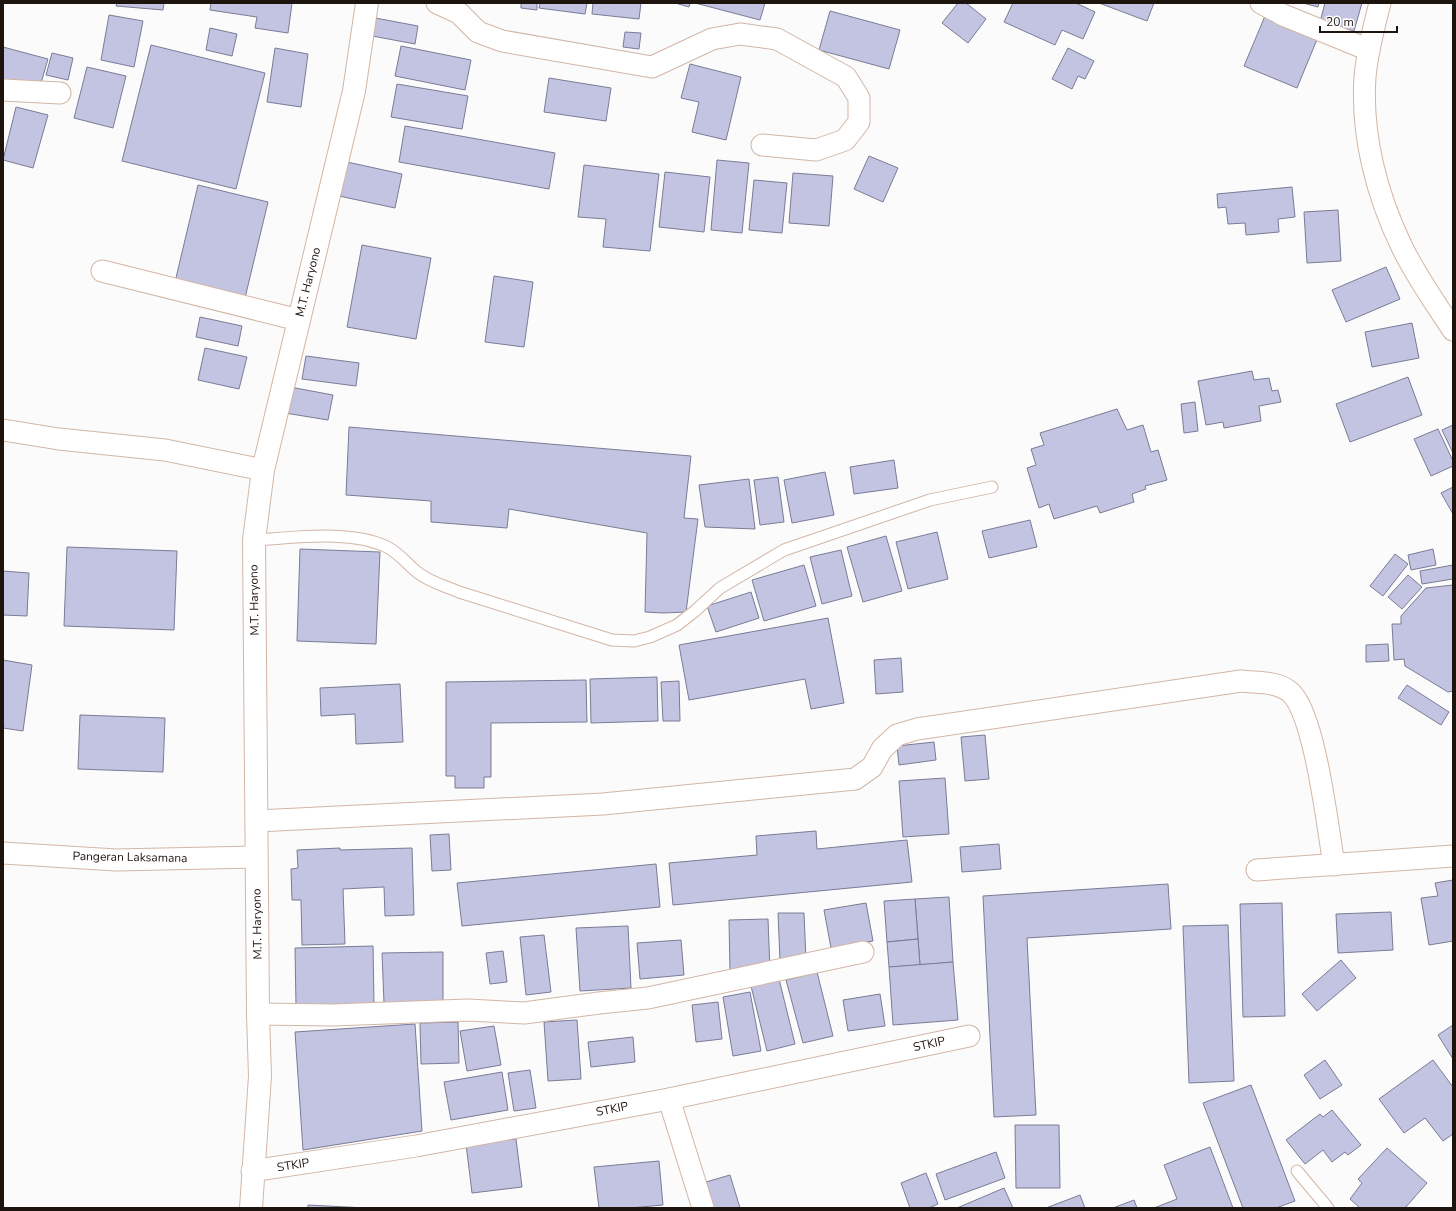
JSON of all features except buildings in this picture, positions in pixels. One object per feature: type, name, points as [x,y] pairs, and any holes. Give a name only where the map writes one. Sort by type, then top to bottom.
[{"type":"highway","name":"M.T. Haryono","points":[[251,1208],[252,1171],[260,1076],[256,857],[257,820],[254,540],[264,470],[354,91],[367,3]]},
{"type":"street","points":[[437,3],[459,13],[478,32],[502,41],[652,67],[712,39],[740,34],[777,39],[846,77],[859,98],[859,122],[845,140],[816,150],[762,145]]},
{"type":"street","points":[[1261,3],[1283,15],[1369,50]]},
{"type":"street","points":[[1380,3],[1369,50],[1365,78],[1365,107],[1368,135],[1376,179],[1402,247],[1420,280],[1453,330]]},
{"type":"street","points":[[3,90],[60,93]]},
{"type":"street","points":[[102,271],[299,320]]},
{"type":"street","points":[[3,430],[45,437],[165,450],[264,470]]},
{"type":"street","points":[[257,820],[603,804],[854,779],[872,767],[882,749],[897,735],[916,729],[1241,681],[1279,685],[1292,693],[1304,714],[1322,790],[1334,865]]},
{"type":"street","name":"Pangeran Laksamana","points":[[3,853],[116,860],[256,857]]},
{"type":"street","points":[[1257,870],[1453,856]]},
{"type":"street","points":[[258,1014],[333,1014],[468,1010],[524,1013],[648,998],[863,952]]},
{"type":"street","name":"STKIP","points":[[252,1171],[416,1146],[669,1099],[969,1036]]},
{"type":"street","points":[[669,1099],[702,1208]]},
{"type":"lane","points":[[254,540],[332,536],[356,538],[387,547],[419,573],[436,583],[459,592],[612,640],[634,641],[650,637],[677,624],[695,612],[720,588],[784,550],[930,500],[992,487]]},
{"type":"lane","points":[[1297,1171],[1328,1208]]}]
